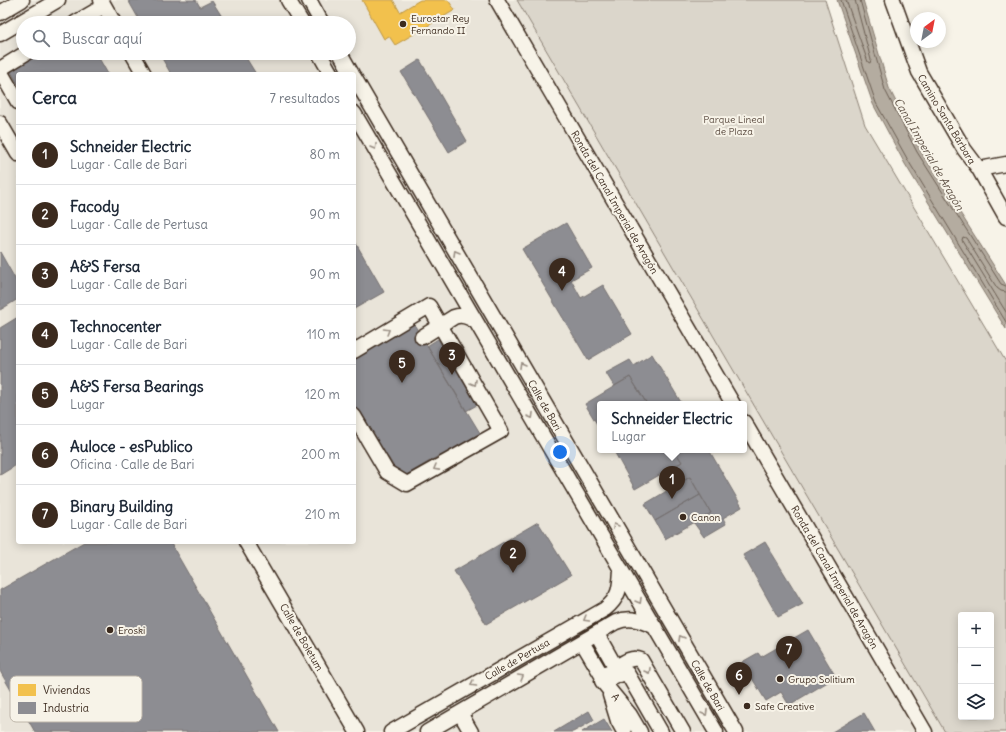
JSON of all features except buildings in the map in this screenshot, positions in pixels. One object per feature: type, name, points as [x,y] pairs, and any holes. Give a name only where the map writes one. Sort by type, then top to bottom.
[{"type":"street","points":[[0,13],[22,0]]},
{"type":"street","points":[[31,16],[58,0]]},
{"type":"street","points":[[288,0],[298,16]]},
{"type":"street","points":[[309,0],[318,16]]},
{"type":"street","name":"Ronda del Canal Imperial de Aragón","points":[[497,0],[731,401]]},
{"type":"street","name":"Camino Santa Bárbara","points":[[893,0],[919,72],[964,149],[979,169],[1006,217]]},
{"type":"street","points":[[84,16],[102,3],[110,16]]},
{"type":"street","points":[[0,34],[16,25]]},
{"type":"street","points":[[16,60],[0,70],[16,98]]},
{"type":"street","points":[[136,60],[143,72]]},
{"type":"street","points":[[323,60],[330,72]]},
{"type":"street","points":[[344,60],[351,72]]},
{"type":"street","name":"Calle de Bari","points":[[356,80],[736,732]]},
{"type":"street","name":"Calle de Bari","points":[[356,116],[716,732]]},
{"type":"street","points":[[0,123],[16,151]]},
{"type":"street","name":"Camino Santa Bárbara","points":[[979,169],[1006,164]]},
{"type":"street","points":[[420,334],[439,322],[450,312],[457,300],[458,291]]},
{"type":"street","points":[[356,350],[429,306],[501,431],[406,484],[387,472],[356,419]]},
{"type":"street","points":[[439,322],[460,315],[468,316],[475,320]]},
{"type":"street","name":"Ronda del Canal Imperial de Aragón","points":[[747,427],[925,732]]},
{"type":"street","name":"Calle de Boletum","points":[[247,544],[357,732]]},
{"type":"street","name":"Calle de Pertusa","points":[[391,732],[605,609],[617,596],[620,587],[621,569]]},
{"type":"street","name":"Calle de Pertusa","points":[[427,732],[623,619],[634,619],[655,628]]},
{"type":"street","points":[[599,632],[654,732]]},
{"type":"street","points":[[580,643],[596,677],[604,681],[630,732]]},
{"type":"street","points":[[604,681],[631,659],[637,658],[641,660],[683,732]]},
{"type":"street","points":[[619,668],[623,672],[627,673],[661,732]]},
{"type":"street","points":[[604,681],[618,721],[624,732]]},
{"type":"street","name":"A","points":[[604,681],[636,732]]},
{"type":"street","name":"A","points":[[604,681],[630,715],[640,732]]},
{"type":"street","points":[[457,715],[463,732]]},
{"type":"street","points":[[457,715],[471,732]]},
{"type":"shaded area","points":[[0,0],[517,0],[945,732],[0,732]]},
{"type":"green space","name":"Parque Lineal de Plaza","points":[[517,0],[825,0],[865,125],[1006,362],[1006,732],[945,732]]},
{"type":"water","name":"Canal Imperial de Aragón","points":[[837,0],[863,0],[889,88],[920,150],[1006,285],[1006,329],[905,164],[873,104]]},
{"type":"place","name":"Eurostar Rey Fernando II","points":[[403,24]]},
{"type":"place","name":"Technocenter","points":[[562,291]]},
{"type":"place","name":"A&S Fersa","points":[[452,375]]},
{"type":"place","name":"A&S Fersa Bearings","points":[[402,383]]},
{"type":"place","name":"Schneider Electric","points":[[672,499]]},
{"type":"place","name":"Canon","points":[[683,517]]},
{"type":"place","name":"Facody","points":[[513,573]]},
{"type":"place","name":"Eroski","points":[[110,630]]},
{"type":"place","name":"Binary Building","points":[[789,669]]},
{"type":"place","name":"Grupo Solitium","points":[[780,679]]},
{"type":"place","name":"Auloce - esPublico","points":[[739,695]]},
{"type":"place","name":"Safe Creative","points":[[747,706]]}]
